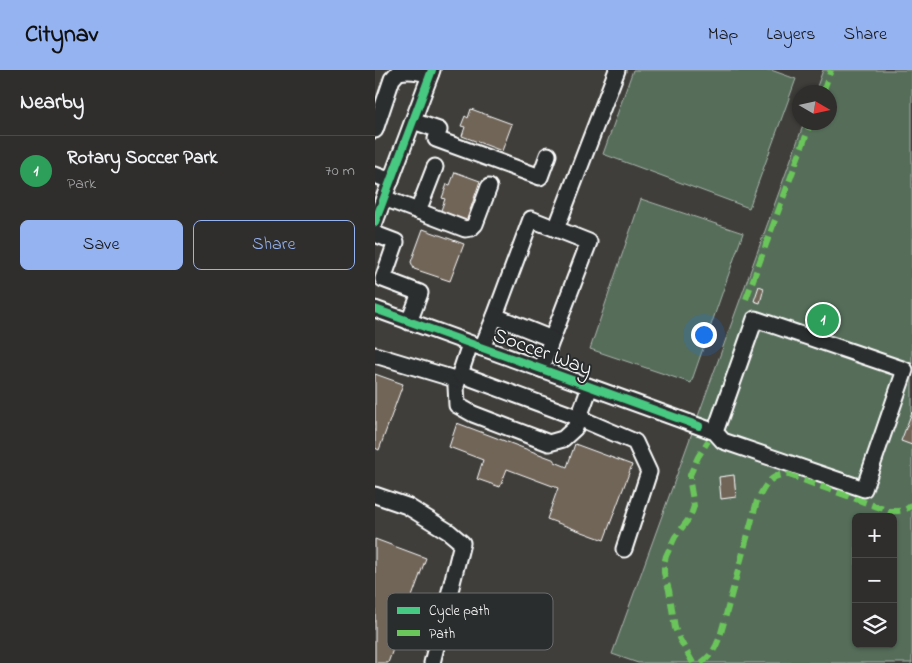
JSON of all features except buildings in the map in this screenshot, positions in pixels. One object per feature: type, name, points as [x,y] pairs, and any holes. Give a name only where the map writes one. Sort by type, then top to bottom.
[{"type":"street","points":[[375,130],[393,79],[399,72],[406,70],[431,72],[375,222]]},
{"type":"street","points":[[556,229],[617,70]]},
{"type":"street","points":[[413,121],[439,130],[436,139],[541,177],[548,155]]},
{"type":"street","points":[[418,211],[435,167]]},
{"type":"street","points":[[375,175],[391,181]]},
{"type":"street","points":[[384,198],[465,229],[471,228],[475,224],[489,187]]},
{"type":"street","points":[[541,369],[589,242],[531,219],[495,316],[459,377],[456,386],[457,405],[473,414],[549,443],[563,439],[575,428],[591,387]]},
{"type":"street","points":[[375,234],[396,242],[383,279],[420,293],[409,322]]},
{"type":"street","name":"Soccer Way","points":[[375,309],[715,432],[723,441],[864,489],[905,370],[755,318],[715,432]]},
{"type":"street","points":[[495,316],[553,339]]},
{"type":"street","points":[[375,355],[459,377],[579,418],[635,442],[649,472],[624,549]]},
{"type":"street","points":[[375,495],[407,506],[463,543],[450,593]]},
{"type":"street","points":[[432,663],[435,650]]},
{"type":"green space","points":[[633,70],[771,70],[796,79],[794,85],[792,85],[792,90],[749,208],[603,154]]},
{"type":"green space","points":[[823,70],[912,70],[912,663],[638,663],[612,654],[801,130],[837,130],[837,85],[818,85]]},
{"type":"green space","points":[[641,199],[743,233],[691,383],[590,349]]},
{"type":"marked path","points":[[826,85],[831,70]]},
{"type":"marked path","points":[[746,299],[808,130]]},
{"type":"marked path","points":[[693,663],[675,628],[669,590],[664,573],[664,564],[675,537],[692,512],[694,506],[690,475],[708,441]]},
{"type":"marked path","points":[[701,663],[712,653],[718,642],[757,501],[765,486],[773,478],[789,475],[889,511],[904,510],[912,504]]},
{"type":"cycle path","points":[[375,222],[432,70]]},
{"type":"cycle path","points":[[375,309],[699,426]]},
{"type":"place","name":"Rotary Soccer Park","points":[[823,320]]}]
